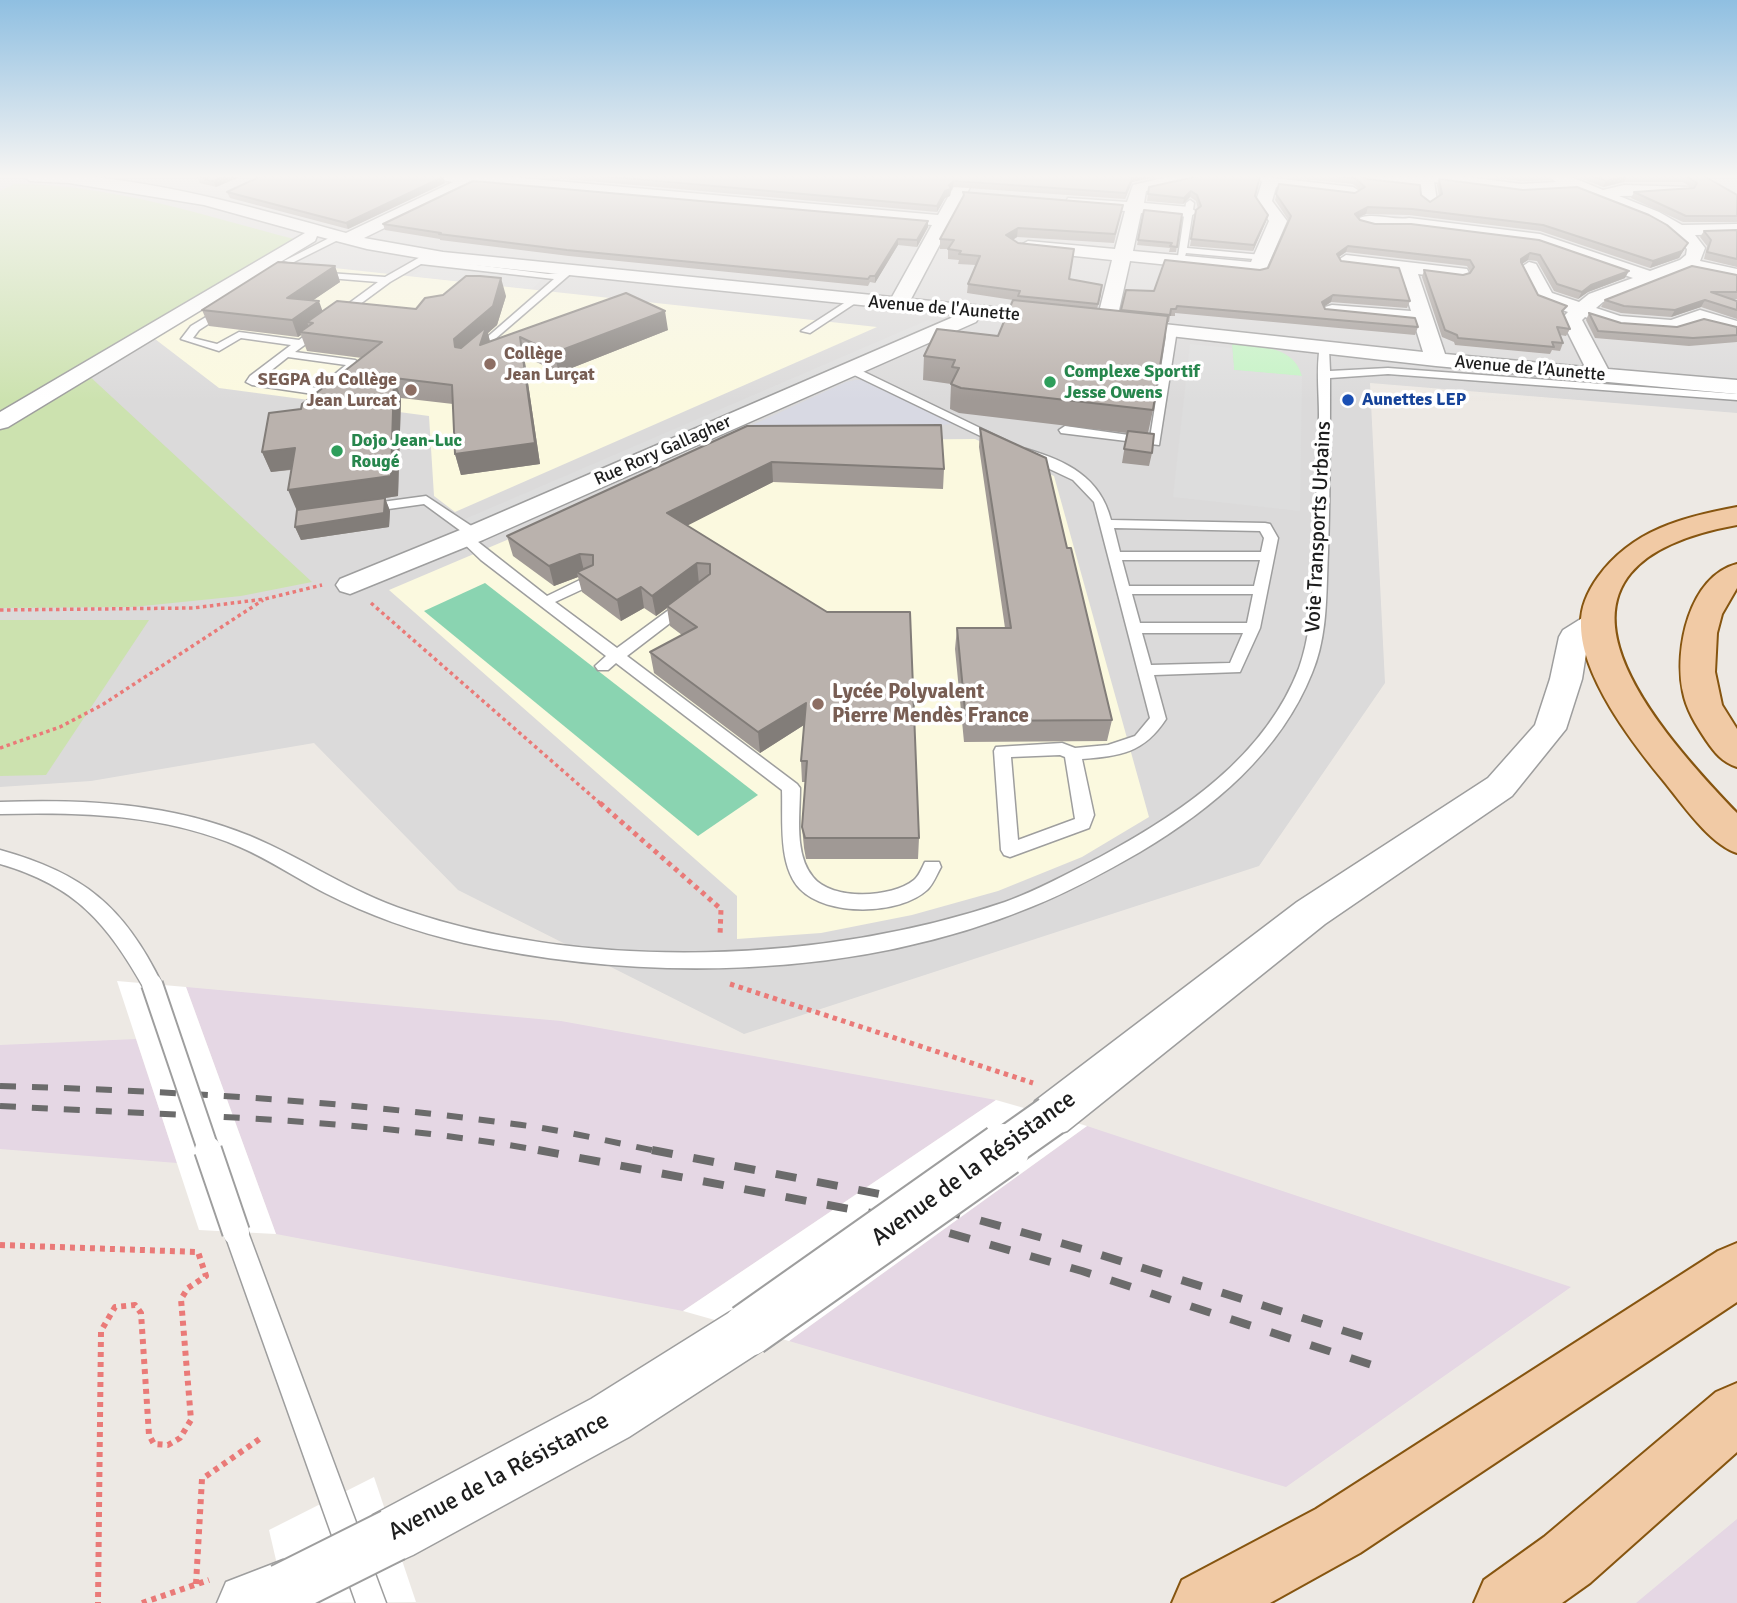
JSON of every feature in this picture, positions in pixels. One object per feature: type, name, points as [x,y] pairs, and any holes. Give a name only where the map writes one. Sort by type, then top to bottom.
[{"type":"main road","points":[[1737,516],[1676,529],[1646,544],[1622,565],[1601,596],[1597,621],[1599,643],[1611,676],[1648,736],[1737,838]]},
{"type":"main road","points":[[1737,573],[1716,593],[1698,646],[1696,673],[1703,704],[1716,727],[1737,754]]},
{"type":"main road","points":[[1205,1603],[1338,1531],[1731,1269]]},
{"type":"main road","points":[[1507,1603],[1567,1560],[1737,1413]]},
{"type":"street","points":[[0,422],[286,251]]},
{"type":"street","name":"Avenue de l'Aunette","points":[[395,251],[425,258],[567,273],[1106,324],[1324,348]]},
{"type":"street","points":[[898,304],[926,251]]},
{"type":"street","points":[[1078,251],[1182,256],[1258,268],[1265,251]]},
{"type":"street","points":[[1106,324],[1123,251]]},
{"type":"street","points":[[1574,251],[1652,278]]},
{"type":"street","points":[[1601,376],[1572,319],[1596,298],[1687,264],[1695,256],[1696,251]]},
{"type":"street","points":[[1346,261],[1460,273]]},
{"type":"street","points":[[1687,264],[1737,275]]},
{"type":"street","points":[[1407,268],[1436,360]]},
{"type":"street","points":[[1529,268],[1544,297],[1618,322],[1673,326],[1700,316],[1737,328]]},
{"type":"street","points":[[1332,311],[1422,318]]},
{"type":"street","name":"Rue Rory Gallagher","points":[[350,585],[470,536],[852,370],[969,318],[973,312]]},
{"type":"street","name":"Avenue de l’Aunette","points":[[1324,348],[1737,387]]},
{"type":"street","name":"Avenue de la Résistance","points":[[242,1592],[393,1535],[610,1418],[748,1329],[1059,1110],[1311,913],[1500,787],[1549,729],[1566,679],[1574,637],[1597,621]]},
{"type":"lane","points":[[322,251],[292,270],[386,281]]},
{"type":"lane","points":[[1182,256],[1183,251]]},
{"type":"lane","points":[[286,354],[355,363],[320,392],[252,382],[254,378],[286,354],[386,281],[425,258]]},
{"type":"lane","points":[[465,362],[567,273]]},
{"type":"lane","points":[[239,300],[195,328],[186,339],[219,348],[239,335],[301,343]]},
{"type":"lane","points":[[806,331],[855,300]]},
{"type":"lane","points":[[1065,430],[1155,442],[1172,331]]},
{"type":"lane","name":"Voie Transports Urbains","points":[[0,808],[108,806],[167,816],[238,839],[330,887],[392,915],[514,946],[571,955],[719,960],[823,952],[918,933],[1009,908],[1092,870],[1153,837],[1218,790],[1260,746],[1285,711],[1305,671],[1318,625],[1325,427],[1324,348]]},
{"type":"lane","points":[[852,370],[1079,476],[1093,488],[1124,590],[1158,719],[1141,740],[1109,751],[1073,754],[1062,749],[1002,751],[1010,850],[1083,823],[1085,815],[1073,754]]},
{"type":"lane","points":[[1323,375],[1388,372],[1737,397]]},
{"type":"lane","points":[[357,509],[426,500],[610,661],[791,788],[792,855],[807,884],[833,900],[867,902],[903,896],[922,884],[932,867]]},
{"type":"lane","points":[[1105,524],[1265,527],[1271,538],[1253,628],[1235,668],[1145,670]]},
{"type":"lane","points":[[1114,556],[1267,556]]},
{"type":"lane","points":[[545,602],[591,580]]},
{"type":"lane","points":[[1124,590],[1260,590]]},
{"type":"lane","points":[[610,661],[694,597]]},
{"type":"lane","points":[[1134,628],[1253,628]]},
{"type":"lane","points":[[0,857],[59,878],[107,913],[128,942],[152,984],[236,1232],[371,1603]]},
{"type":"path","points":[[0,610],[193,608],[265,599],[345,580],[721,909],[719,960],[731,987],[1042,1085],[1059,1110]]},
{"type":"path","points":[[0,748],[60,727],[102,705],[265,599]]},
{"type":"path","points":[[0,1245],[198,1252],[206,1276],[188,1289],[181,1299],[191,1420],[180,1438],[168,1445],[154,1444],[149,1435],[141,1312],[135,1305],[115,1307],[105,1319],[101,1331],[98,1603]]},
{"type":"path","points":[[242,1592],[202,1479],[261,1438]]},
{"type":"shaded area","points":[[0,251],[1737,251],[1737,413],[1370,383],[1385,683],[1259,866],[744,1034],[458,890],[314,743],[91,781],[0,787]]},
{"type":"shaded area","name":"Collège Jean Lurçat","points":[[279,262],[877,327],[455,512],[434,496],[429,416],[219,388],[155,339]]},
{"type":"shaded area","points":[[426,267],[543,279],[532,289],[412,276]]},
{"type":"shaded area","points":[[928,320],[941,326],[477,528],[465,519]]},
{"type":"shaded area","points":[[1190,344],[1232,348],[1234,370],[1302,376],[1300,511],[1173,497]]},
{"type":"shaded area","points":[[863,380],[955,424],[722,439],[846,382]]},
{"type":"shaded area","name":"Lycée Polyvalent Pierre Mendès France","points":[[975,439],[1054,476],[1149,817],[1082,857],[998,891],[912,915],[821,933],[737,939],[737,896],[389,590],[740,441]]},
{"type":"shaded area","points":[[186,987],[561,1021],[996,1100],[683,1311],[276,1234]]},
{"type":"shaded area","points":[[136,1039],[177,1163],[0,1149],[0,1045]]},
{"type":"shaded area","points":[[1087,1126],[1571,1287],[1286,1487],[789,1341]]},
{"type":"shaded area","points":[[1737,1519],[1737,1603],[1636,1603]]},
{"type":"green space","points":[[0,251],[281,251],[86,373],[312,582],[241,596],[133,607],[0,608]]},
{"type":"green space","points":[[1232,344],[1264,347],[1283,353],[1298,366],[1302,376],[1234,370]]},
{"type":"green space","points":[[485,583],[758,795],[698,836],[424,611]]},
{"type":"green space","points":[[0,620],[149,620],[46,775],[0,776]]},
{"type":"pier","points":[[117,981],[186,987],[276,1234],[199,1230]]},
{"type":"pier","points":[[996,1100],[1087,1126],[789,1341],[683,1311]]},
{"type":"pier","points":[[374,1477],[416,1602],[286,1603],[269,1530]]},
{"type":"building","points":[[575,251],[891,251],[875,276],[868,279]]},
{"type":"building","points":[[961,251],[1074,251],[1069,279],[1102,285],[1098,304],[1018,296],[1020,291],[968,284],[980,256],[959,254]]},
{"type":"building","points":[[1276,251],[1341,251],[1337,254],[1341,261],[1399,268],[1410,301],[1333,295],[1322,302],[1325,309],[1415,318],[1418,327],[1177,306],[1176,309],[1171,309],[1170,315],[1121,310],[1126,290],[1154,291],[1165,260],[1260,270],[1268,268]]},
{"type":"building","points":[[1390,251],[1570,251],[1629,271],[1591,285],[1582,292],[1557,284],[1540,255],[1530,253],[1521,259],[1538,295],[1567,306],[1562,311],[1570,329],[1557,327],[1563,343],[1552,342],[1554,347],[1458,338],[1445,330],[1424,270],[1463,275],[1470,273],[1474,267],[1470,260]]},
{"type":"building","points":[[1622,251],[1682,251],[1653,261]]},
{"type":"building","points":[[1737,251],[1737,259],[1707,252]]},
{"type":"building","points":[[278,262],[335,266],[287,298],[319,301],[292,320],[202,310]]},
{"type":"building","points":[[1692,266],[1737,275],[1737,292],[1711,292],[1737,301],[1737,310],[1705,300],[1675,310],[1624,306],[1605,300]]},
{"type":"building","points":[[466,276],[501,278],[493,306],[454,339],[455,347],[461,348],[486,327],[480,345],[626,293],[665,311],[554,353],[520,337],[535,443],[455,454],[452,385],[394,378],[391,476],[288,490],[295,448],[262,452],[269,413],[301,409],[302,404],[382,342],[300,332],[313,323],[307,322],[337,301],[416,309],[425,298],[443,295]]},
{"type":"building","points":[[1013,300],[1168,316],[1153,410],[961,388],[951,384],[959,368],[952,367],[955,360],[924,356],[937,329],[998,336]]},
{"type":"building","points":[[1589,313],[1621,323],[1677,327],[1704,319],[1737,327],[1737,335],[1693,338],[1598,331]]},
{"type":"building","points":[[941,425],[944,469],[772,462],[667,513],[827,612],[910,612],[919,838],[805,838],[802,827],[807,761],[801,761],[806,703],[758,732],[650,652],[697,627],[667,606],[710,574],[710,564],[697,563],[652,596],[641,587],[617,600],[577,572],[593,565],[593,555],[580,554],[549,566],[507,536],[747,426]]},
{"type":"building","points":[[980,428],[1046,458],[1067,548],[1071,548],[1112,720],[966,721],[957,628],[1011,628]]},
{"type":"building","points":[[1128,431],[1154,434],[1152,453],[1124,449]]},
{"type":"building","points":[[385,498],[384,513],[295,527],[297,510]]},
{"type":"railway","points":[[0,1086],[193,1094],[386,1109],[532,1127],[661,1152]]},
{"type":"railway","points":[[0,1106],[343,1125],[548,1152]]},
{"type":"railway","points":[[538,1150],[897,1218],[1082,1271],[1375,1366]]},
{"type":"railway","points":[[652,1150],[900,1198],[1082,1249],[1370,1339]]},
{"type":"place","name":"Collège Jean Lurçat","points":[[490,364]]},
{"type":"place","name":"Complexe Sportif Jesse Owens","points":[[1050,382]]},
{"type":"place","name":"SEGPA du Collège Jean Lurcat","points":[[411,390]]},
{"type":"place","name":"Aunettes LEP","points":[[1348,400]]},
{"type":"place","name":"Dojo Jean-Luc Rougé","points":[[337,451]]},
{"type":"place","name":"Lycée Polyvalent Pierre Mendès France","points":[[818,704]]}]
